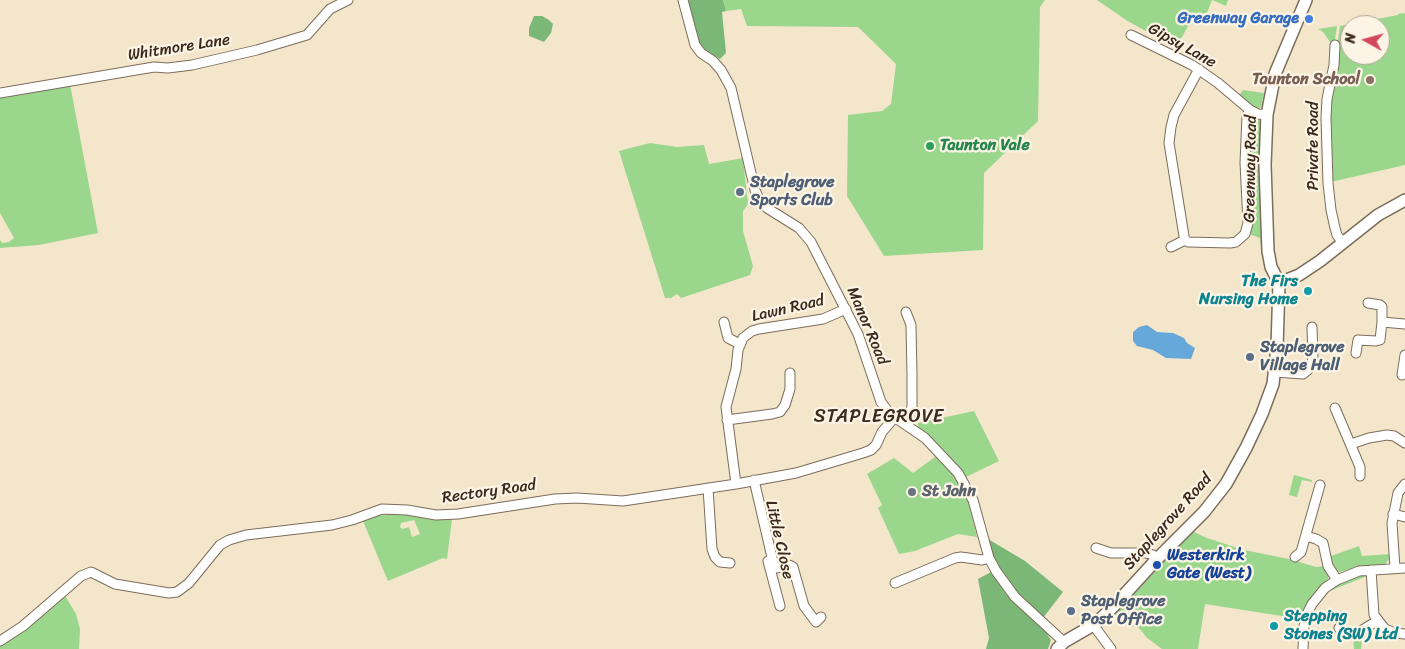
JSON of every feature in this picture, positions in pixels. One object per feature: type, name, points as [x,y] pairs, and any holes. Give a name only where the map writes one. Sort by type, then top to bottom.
[{"type":"main road","name":"Greenway Road","points":[[1279,282],[1271,267],[1268,251],[1265,165],[1267,115],[1275,74],[1306,0]]},
{"type":"main road","points":[[1279,282],[1299,275],[1378,215],[1405,200]]},
{"type":"main road","name":"Staplegrove Road","points":[[1060,646],[1094,626],[1204,512],[1226,484],[1246,448],[1270,394],[1275,372],[1279,282]]},
{"type":"street","name":"Whitmore Lane","points":[[0,93],[154,67],[168,68],[192,65],[230,57],[307,35],[330,9],[348,0]]},
{"type":"street","name":"Manor Road","points":[[683,0],[695,45],[701,53],[722,70],[731,88],[758,197],[767,208],[799,228],[807,236],[858,334],[882,402],[894,418],[925,438],[954,467],[963,480],[977,512],[989,558],[1006,586],[1060,646]]},
{"type":"street","name":"Gipsy Lane","points":[[1131,35],[1199,69],[1250,110],[1258,114],[1267,115]]},
{"type":"street","name":"Private Road","points":[[1334,46],[1334,65],[1327,99],[1326,117],[1328,183],[1335,228],[1337,235],[1343,243]]},
{"type":"street","points":[[1185,240],[1172,165],[1170,135],[1174,115],[1199,69]]},
{"type":"street","points":[[1171,247],[1185,240],[1202,243],[1236,242],[1245,234],[1248,223],[1245,164],[1247,116],[1250,110]]},
{"type":"street","points":[[1356,353],[1358,340],[1380,340],[1382,306],[1368,303]]},
{"type":"street","name":"Lawn Road","points":[[736,484],[726,402],[736,369],[740,344],[752,331],[823,318],[846,309]]},
{"type":"street","points":[[906,312],[911,325],[912,375],[912,406],[908,426]]},
{"type":"street","name":"Lawn Road","points":[[724,322],[728,338],[740,344]]},
{"type":"street","points":[[1382,322],[1405,324]]},
{"type":"street","points":[[1275,372],[1303,374],[1308,370],[1312,359],[1315,332]]},
{"type":"street","points":[[1402,375],[1405,355]]},
{"type":"street","points":[[727,420],[784,412],[793,379]]},
{"type":"street","points":[[1335,408],[1360,467],[1360,476]]},
{"type":"street","name":"Rectory Road","points":[[0,641],[23,626],[86,573],[91,572],[115,584],[124,586],[169,593],[177,592],[189,583],[220,545],[246,535],[332,525],[382,509],[452,515],[555,499],[577,498],[623,501],[736,484],[796,473],[871,450],[876,445],[882,432],[894,418]]},
{"type":"street","points":[[1351,444],[1387,435],[1394,436],[1405,443]]},
{"type":"street","points":[[752,481],[774,566],[778,568],[787,565],[793,567],[804,606],[816,622],[821,617]]},
{"type":"street","name":"Little Close","points":[[752,481],[780,606]]},
{"type":"street","points":[[1395,568],[1393,514],[1398,493],[1405,484]]},
{"type":"street","points":[[1295,557],[1301,552],[1320,485]]},
{"type":"street","points":[[708,488],[712,549],[715,557],[720,562],[730,563]]},
{"type":"street","points":[[1393,514],[1405,517]]},
{"type":"street","points":[[1306,536],[1316,538],[1323,543],[1328,566],[1337,580]]},
{"type":"street","points":[[1096,548],[1112,553],[1152,554],[1157,559]]},
{"type":"street","points":[[895,583],[955,558],[982,560],[989,558]]},
{"type":"street","points":[[1303,649],[1304,626],[1312,604],[1325,588],[1337,580],[1359,571],[1405,568]]},
{"type":"street","points":[[1371,570],[1372,608],[1377,621],[1385,629],[1405,634]]},
{"type":"street","points":[[1339,628],[1346,633],[1359,632],[1377,621]]},
{"type":"street","points":[[1094,626],[1110,649]]},
{"type":"green space","points":[[687,0],[723,0],[726,11],[722,12],[726,53],[720,59],[702,48],[698,43]]},
{"type":"green space","name":"Taunton Vale","points":[[723,0],[1045,0],[1040,7],[1038,121],[984,173],[983,250],[884,256],[847,196],[848,115],[882,111],[891,104],[896,64],[858,27],[747,26],[741,9],[726,11]]},
{"type":"green space","points":[[1097,0],[1212,0],[1203,23],[1188,26],[1176,48],[1126,20]]},
{"type":"green space","points":[[1212,0],[1228,0],[1226,6]]},
{"type":"green space","name":"Taunton School","points":[[1405,13],[1405,165],[1331,182],[1330,99],[1339,62],[1337,46],[1340,26],[1340,65],[1390,65],[1390,17]]},
{"type":"green space","points":[[534,16],[542,16],[553,24],[551,33],[544,42],[529,36],[529,28]]},
{"type":"green space","points":[[1337,26],[1333,46],[1323,32],[1318,29]]},
{"type":"green space","points":[[70,84],[98,233],[39,245],[0,248],[0,240],[2,243],[9,242],[14,238],[0,213],[0,96]]},
{"type":"green space","points":[[1243,90],[1264,93],[1261,107],[1257,109],[1238,97]]},
{"type":"green space","points":[[1256,118],[1260,120],[1262,258],[1260,238],[1249,234],[1248,196],[1251,119]]},
{"type":"green space","points":[[650,143],[677,147],[704,145],[709,164],[743,158],[749,203],[743,211],[743,231],[753,266],[750,275],[681,298],[677,294],[671,298],[665,298],[619,151]]},
{"type":"green space","points":[[974,411],[999,461],[966,477],[959,467],[918,428],[918,423]]},
{"type":"green space","points":[[939,454],[956,475],[969,504],[977,537],[958,534],[915,551],[899,554],[878,508],[882,505],[867,474],[894,458],[913,473]]},
{"type":"green space","points":[[1294,475],[1312,480],[1312,482],[1302,480],[1297,497],[1289,495]]},
{"type":"green space","points":[[394,513],[452,519],[447,559],[443,558],[388,581],[363,521]],"holes":[[[414,520],[420,534],[412,537],[409,527],[403,529],[400,527],[401,523]]]},
{"type":"green space","points":[[1192,531],[1244,550],[1289,559],[1316,567],[1324,566],[1329,576],[1327,581],[1307,604],[1301,619],[1205,604],[1198,649],[1162,649],[1147,638],[1139,628],[1122,624],[1115,615]]},
{"type":"green space","points":[[988,539],[1025,561],[1063,592],[1043,618],[1024,603],[993,560]]},
{"type":"green space","points":[[1359,546],[1362,556],[1390,554],[1390,558],[1385,564],[1360,566],[1340,572],[1335,570],[1331,556]]},
{"type":"green space","points":[[991,572],[1006,594],[1046,632],[1051,640],[1048,649],[986,649],[989,638],[978,579]]},
{"type":"green space","points":[[1361,574],[1367,576],[1325,593],[1338,582]]},
{"type":"green space","points":[[64,594],[76,614],[80,629],[79,649],[0,649],[0,644]]},
{"type":"green space","points":[[1363,632],[1361,649],[1354,649],[1353,636]]},
{"type":"water","points":[[1147,325],[1157,332],[1173,333],[1184,338],[1187,343],[1195,348],[1191,359],[1166,358],[1153,350],[1137,346],[1133,341],[1133,332],[1139,327]]},
{"type":"place","name":"Greenway Garage","points":[[1309,19]]},
{"type":"place","name":"Taunton School","points":[[1370,80]]},
{"type":"place","name":"Taunton Vale","points":[[930,146]]},
{"type":"place","name":"Staplegrove Sports Club","points":[[740,192]]},
{"type":"place","name":"The Firs Nursing Home","points":[[1308,291]]},
{"type":"place","name":"Staplegrove Village Hall","points":[[1250,357]]},
{"type":"place","name":"St John","points":[[912,492]]},
{"type":"place","name":"Westerkirk Gate (West)","points":[[1157,565]]},
{"type":"place","name":"Staplegrove Post Office","points":[[1071,611]]},
{"type":"place","name":"Stepping Stones (SW) Ltd","points":[[1274,626]]},
{"type":"district","name":"STAPLEGROVE","points":[[879,417]]}]
